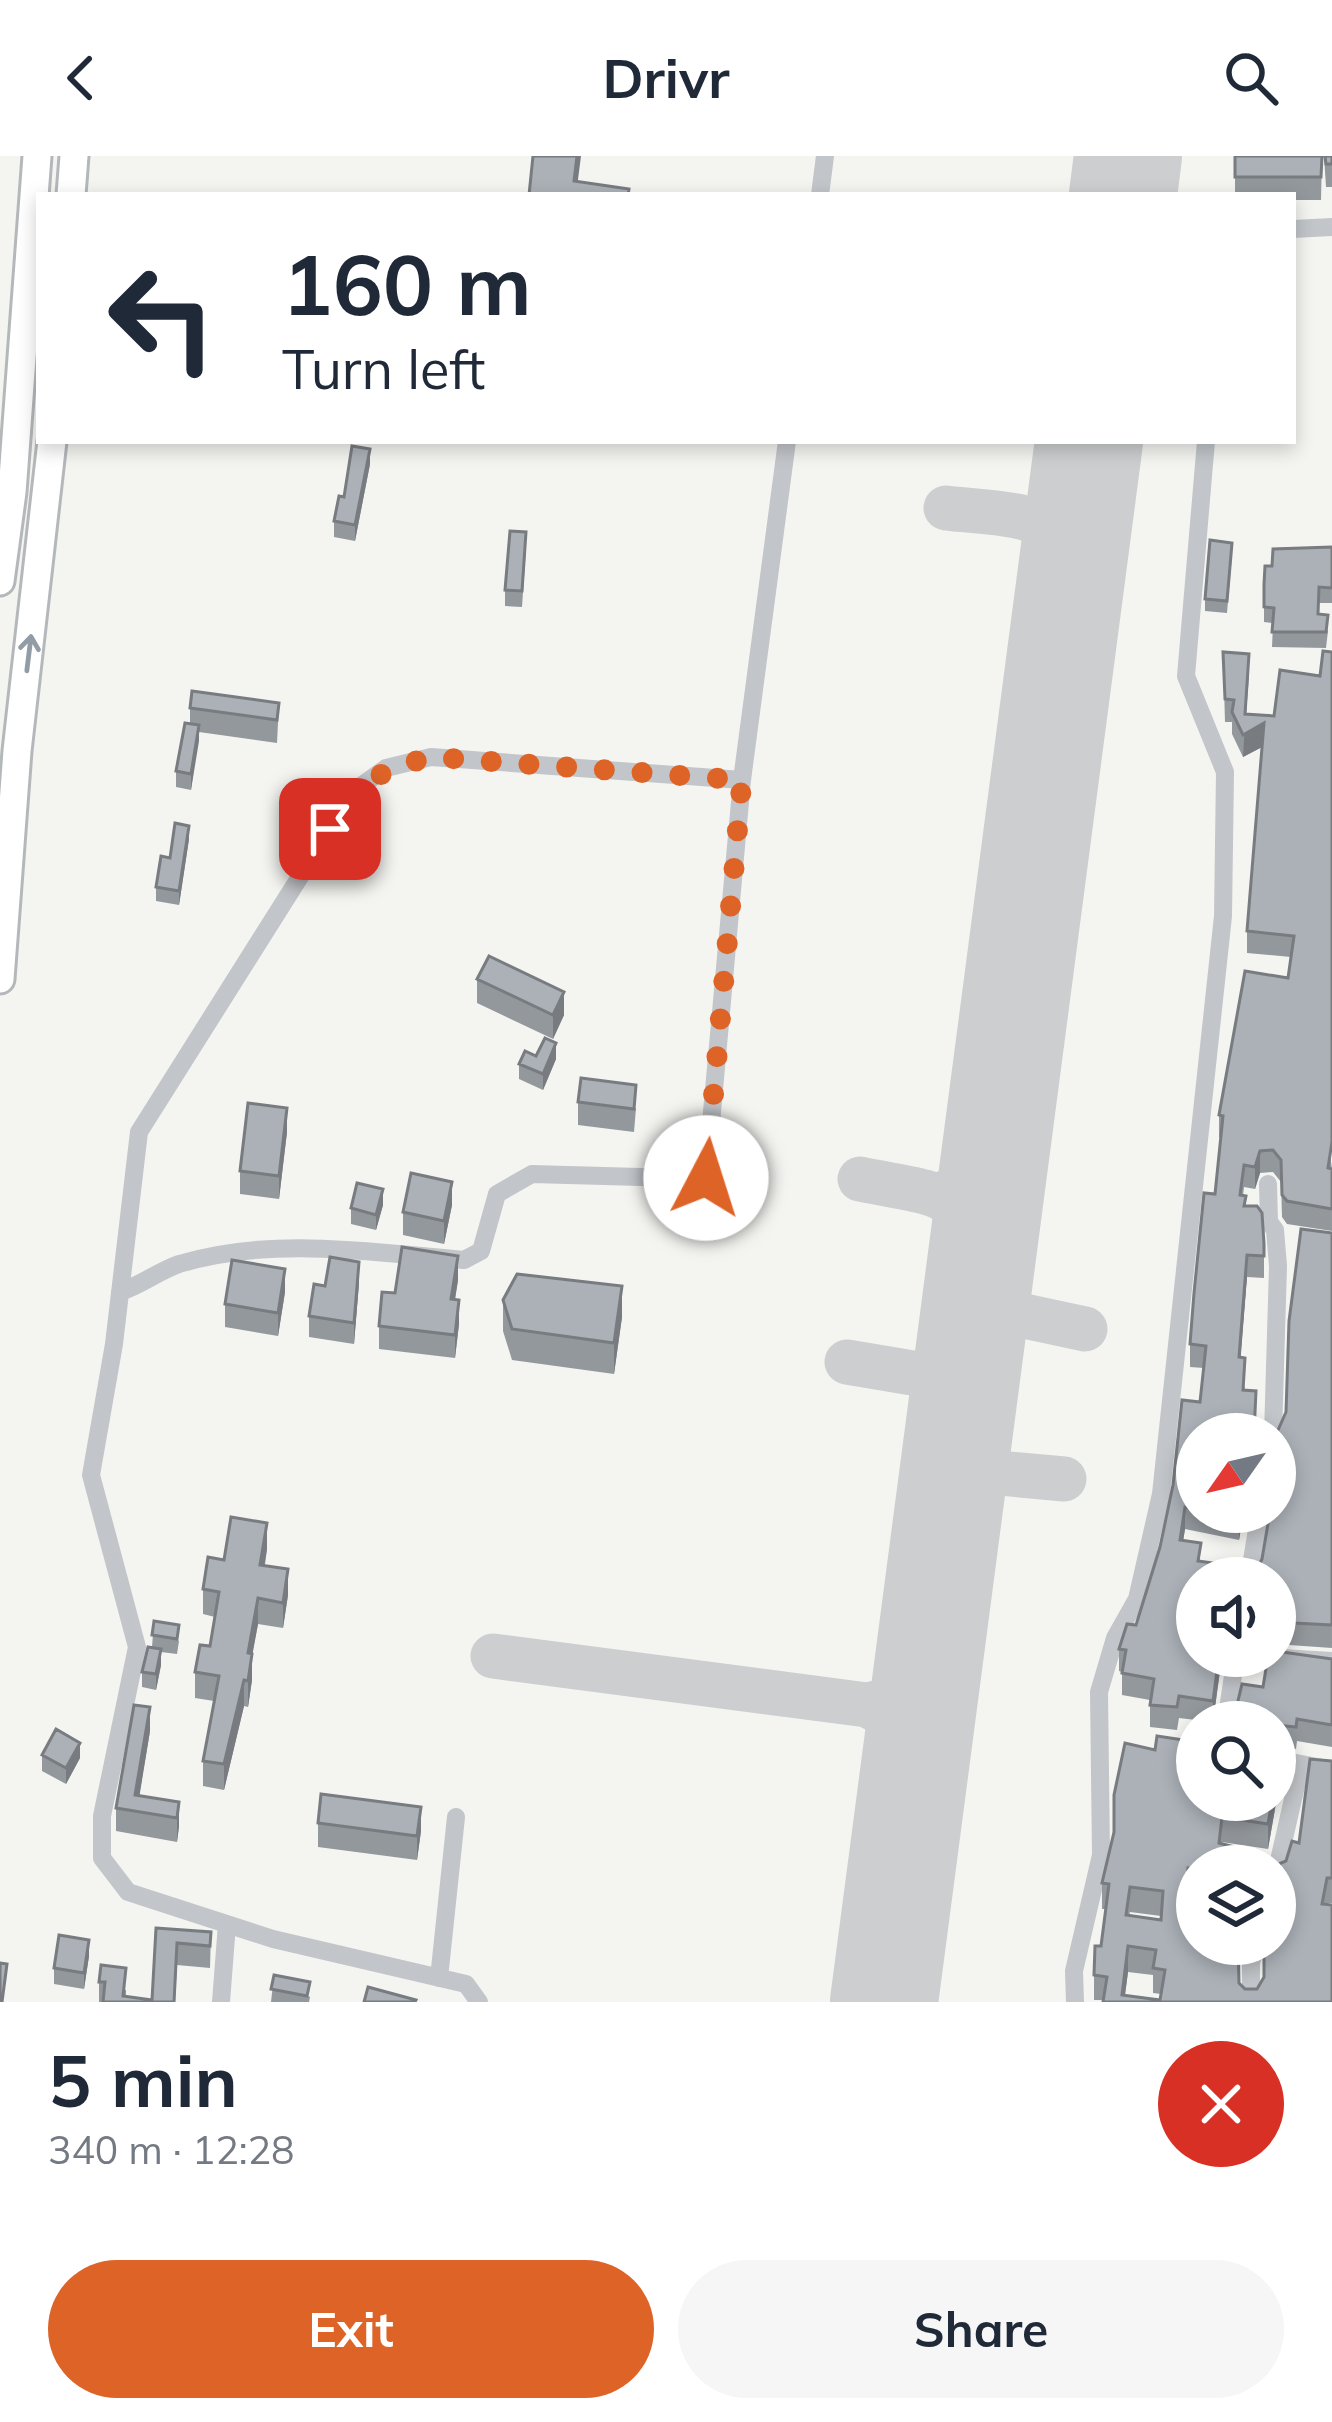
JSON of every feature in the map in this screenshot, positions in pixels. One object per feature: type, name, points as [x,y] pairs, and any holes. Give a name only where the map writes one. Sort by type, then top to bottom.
[{"type":"highway","points":[[0,581],[38,156]]},
{"type":"highway","points":[[70,192],[74,156]]},
{"type":"highway","points":[[0,979],[8,750],[52,444]]},
{"type":"street","points":[[820,192],[825,156]]},
{"type":"street","points":[[1296,230],[1332,227]]},
{"type":"street","points":[[706,1178],[742,780],[787,444]]},
{"type":"street","points":[[1075,2002],[1074,1971],[1101,1855],[1099,1692],[1115,1638],[1136,1599],[1161,1494],[1223,916],[1225,772],[1186,676],[1206,444]]},
{"type":"street","points":[[6,492],[48,492]]},
{"type":"street","points":[[479,2002],[466,1984],[273,1940],[128,1892],[102,1858],[102,1816],[137,1647],[91,1474],[139,1132],[354,791],[386,768],[431,757],[742,780]]},
{"type":"street","points":[[120,1292],[175,1265],[233,1252],[310,1247],[464,1260],[481,1251],[497,1194],[532,1174],[748,1180]]},
{"type":"street","points":[[1268,1184],[1269,1222],[1276,1230],[1278,1266],[1274,1413]]},
{"type":"street","points":[[1296,1659],[1332,1661]]},
{"type":"street","points":[[1296,1763],[1332,1770]]},
{"type":"street","points":[[1283,1845],[1301,1764]]},
{"type":"street","points":[[439,1978],[456,1817]]},
{"type":"street","points":[[220,2002],[227,1924]]},
{"type":"street","points":[[1251,1965],[1251,2002]]},
{"type":"building","points":[[533,156],[577,156],[574,181],[629,189],[628,192],[529,192]]},
{"type":"building","points":[[1235,156],[1322,156],[1321,177],[1235,177]]},
{"type":"building","points":[[352,446],[370,449],[355,525],[334,521],[339,496],[344,497]]},
{"type":"building","points":[[510,531],[526,532],[522,591],[505,590]]},
{"type":"building","points":[[1210,540],[1232,543],[1227,601],[1205,599]]},
{"type":"building","points":[[1332,547],[1332,588],[1319,587],[1318,614],[1328,615],[1326,632],[1272,632],[1274,608],[1264,607],[1264,584],[1273,549]]},
{"type":"building","points":[[1323,651],[1332,652],[1332,1142],[1328,1168],[1332,1169],[1332,1209],[1287,1201],[1282,1195],[1281,1160],[1273,1150],[1260,1151],[1255,1167],[1244,1165],[1240,1195],[1246,1196],[1244,1206],[1257,1206],[1262,1213],[1264,1244],[1264,1256],[1247,1255],[1239,1357],[1245,1358],[1243,1390],[1256,1391],[1255,1413],[1181,1413],[1182,1400],[1200,1402],[1206,1346],[1190,1344],[1204,1193],[1215,1194],[1223,1116],[1219,1115],[1245,971],[1288,978],[1294,936],[1247,931],[1264,723],[1243,735],[1232,712],[1234,700],[1225,699],[1223,652],[1249,654],[1245,714],[1274,716],[1280,670],[1320,676]]},
{"type":"building","points":[[192,691],[279,703],[277,720],[190,708]]},
{"type":"building","points":[[185,723],[199,725],[191,774],[176,771]]},
{"type":"building","points":[[175,823],[189,826],[179,891],[156,887],[161,856],[170,858]]},
{"type":"building","points":[[489,956],[564,992],[553,1015],[477,979]]},
{"type":"building","points":[[545,1038],[556,1043],[543,1074],[519,1064],[525,1051],[536,1056]]},
{"type":"building","points":[[581,1078],[636,1085],[634,1109],[578,1102]]},
{"type":"building","points":[[248,1103],[287,1108],[279,1176],[240,1171]]},
{"type":"building","points":[[411,1173],[452,1182],[444,1221],[403,1212]]},
{"type":"building","points":[[357,1183],[383,1189],[376,1215],[351,1208]]},
{"type":"building","points":[[1301,1229],[1332,1233],[1332,1625],[1296,1623],[1296,1557],[1262,1557],[1266,1533],[1296,1533],[1296,1413],[1286,1413],[1289,1321]]},
{"type":"building","points":[[402,1247],[458,1256],[451,1299],[459,1300],[455,1335],[379,1326],[382,1292],[395,1293]]},
{"type":"building","points":[[330,1257],[359,1262],[354,1323],[309,1316],[314,1284],[325,1286]]},
{"type":"building","points":[[232,1260],[285,1269],[278,1313],[225,1304]]},
{"type":"building","points":[[517,1274],[622,1286],[614,1343],[512,1329],[503,1300]]},
{"type":"building","points":[[1176,1457],[1176,1533],[1181,1533],[1180,1540],[1201,1543],[1199,1557],[1176,1557],[1176,1677],[1216,1677],[1213,1701],[1179,1696],[1176,1707],[1150,1705],[1154,1679],[1122,1673],[1126,1650],[1119,1649],[1127,1624],[1136,1625],[1173,1485]]},
{"type":"building","points":[[231,1517],[267,1523],[260,1565],[288,1569],[283,1603],[258,1598],[248,1681],[244,1680],[224,1764],[203,1761],[219,1676],[195,1672],[200,1645],[210,1646],[219,1592],[203,1589],[208,1557],[224,1560]]},
{"type":"building","points":[[154,1621],[179,1625],[177,1639],[152,1635]]},
{"type":"building","points":[[148,1647],[161,1649],[156,1674],[142,1672]]},
{"type":"building","points":[[1296,1654],[1332,1659],[1332,1725],[1297,1719],[1296,1727],[1296,1701],[1238,1701],[1242,1684],[1263,1687],[1265,1677],[1296,1677]]},
{"type":"building","points":[[134,1705],[150,1707],[135,1795],[179,1802],[177,1818],[116,1808]]},
{"type":"building","points":[[56,1729],[80,1743],[66,1768],[42,1755]]},
{"type":"building","points":[[1157,1736],[1176,1739],[1176,1821],[1222,1821],[1219,1843],[1227,1845],[1176,1845],[1176,1965],[1239,1965],[1239,1983],[1245,1989],[1257,1989],[1264,1965],[1296,1965],[1296,1845],[1291,1845],[1292,1841],[1299,1843],[1310,1759],[1332,1761],[1332,1878],[1327,1878],[1322,1904],[1332,1905],[1332,2002],[1103,2002],[1107,1977],[1094,1975],[1095,1946],[1101,1946],[1109,1884],[1102,1883],[1125,1743],[1155,1750]],"holes":[[[1130,1887],[1163,1891],[1161,1920],[1126,1915]],[[1128,1946],[1156,1950],[1153,1968],[1165,1970],[1160,2000],[1122,1995]]]},
{"type":"building","points":[[321,1794],[421,1807],[417,1836],[318,1823]]},
{"type":"building","points":[[156,1928],[211,1932],[210,1946],[177,1943],[174,2002],[103,2002],[101,1965],[126,1968],[123,1996],[152,2000]]},
{"type":"building","points":[[59,1935],[89,1940],[84,1973],[54,1968]]},
{"type":"building","points":[[0,1963],[7,1964],[2,2002],[0,2002]]},
{"type":"building","points":[[274,1975],[310,1982],[307,1996],[271,1989]]},
{"type":"building","points":[[368,1987],[416,2000],[364,2002]]},
{"type":"taxiway","points":[[1031,520],[1068,501],[1088,444]]},
{"type":"taxiway","points":[[946,508],[1011,515],[1043,525],[1066,551],[1070,595]]},
{"type":"taxiway","points":[[940,1195],[967,1180],[983,1164],[1001,1113]]},
{"type":"taxiway","points":[[860,1179],[947,1201],[968,1228],[980,1282]]},
{"type":"taxiway","points":[[977,1306],[1085,1329]]},
{"type":"taxiway","points":[[847,1362],[966,1382]]},
{"type":"taxiway","points":[[955,1469],[1064,1479]]},
{"type":"taxiway","points":[[867,1705],[893,1697],[911,1683],[932,1637]]},
{"type":"taxiway","points":[[493,1656],[867,1705],[900,1732],[915,1771]]},
{"type":"runway","points":[[1123,192],[1128,156]]},
{"type":"runway","points":[[884,2002],[1089,444]]},
{"type":"route","points":[[330,829],[354,791],[386,768],[431,757],[742,780],[706,1178]]}]
